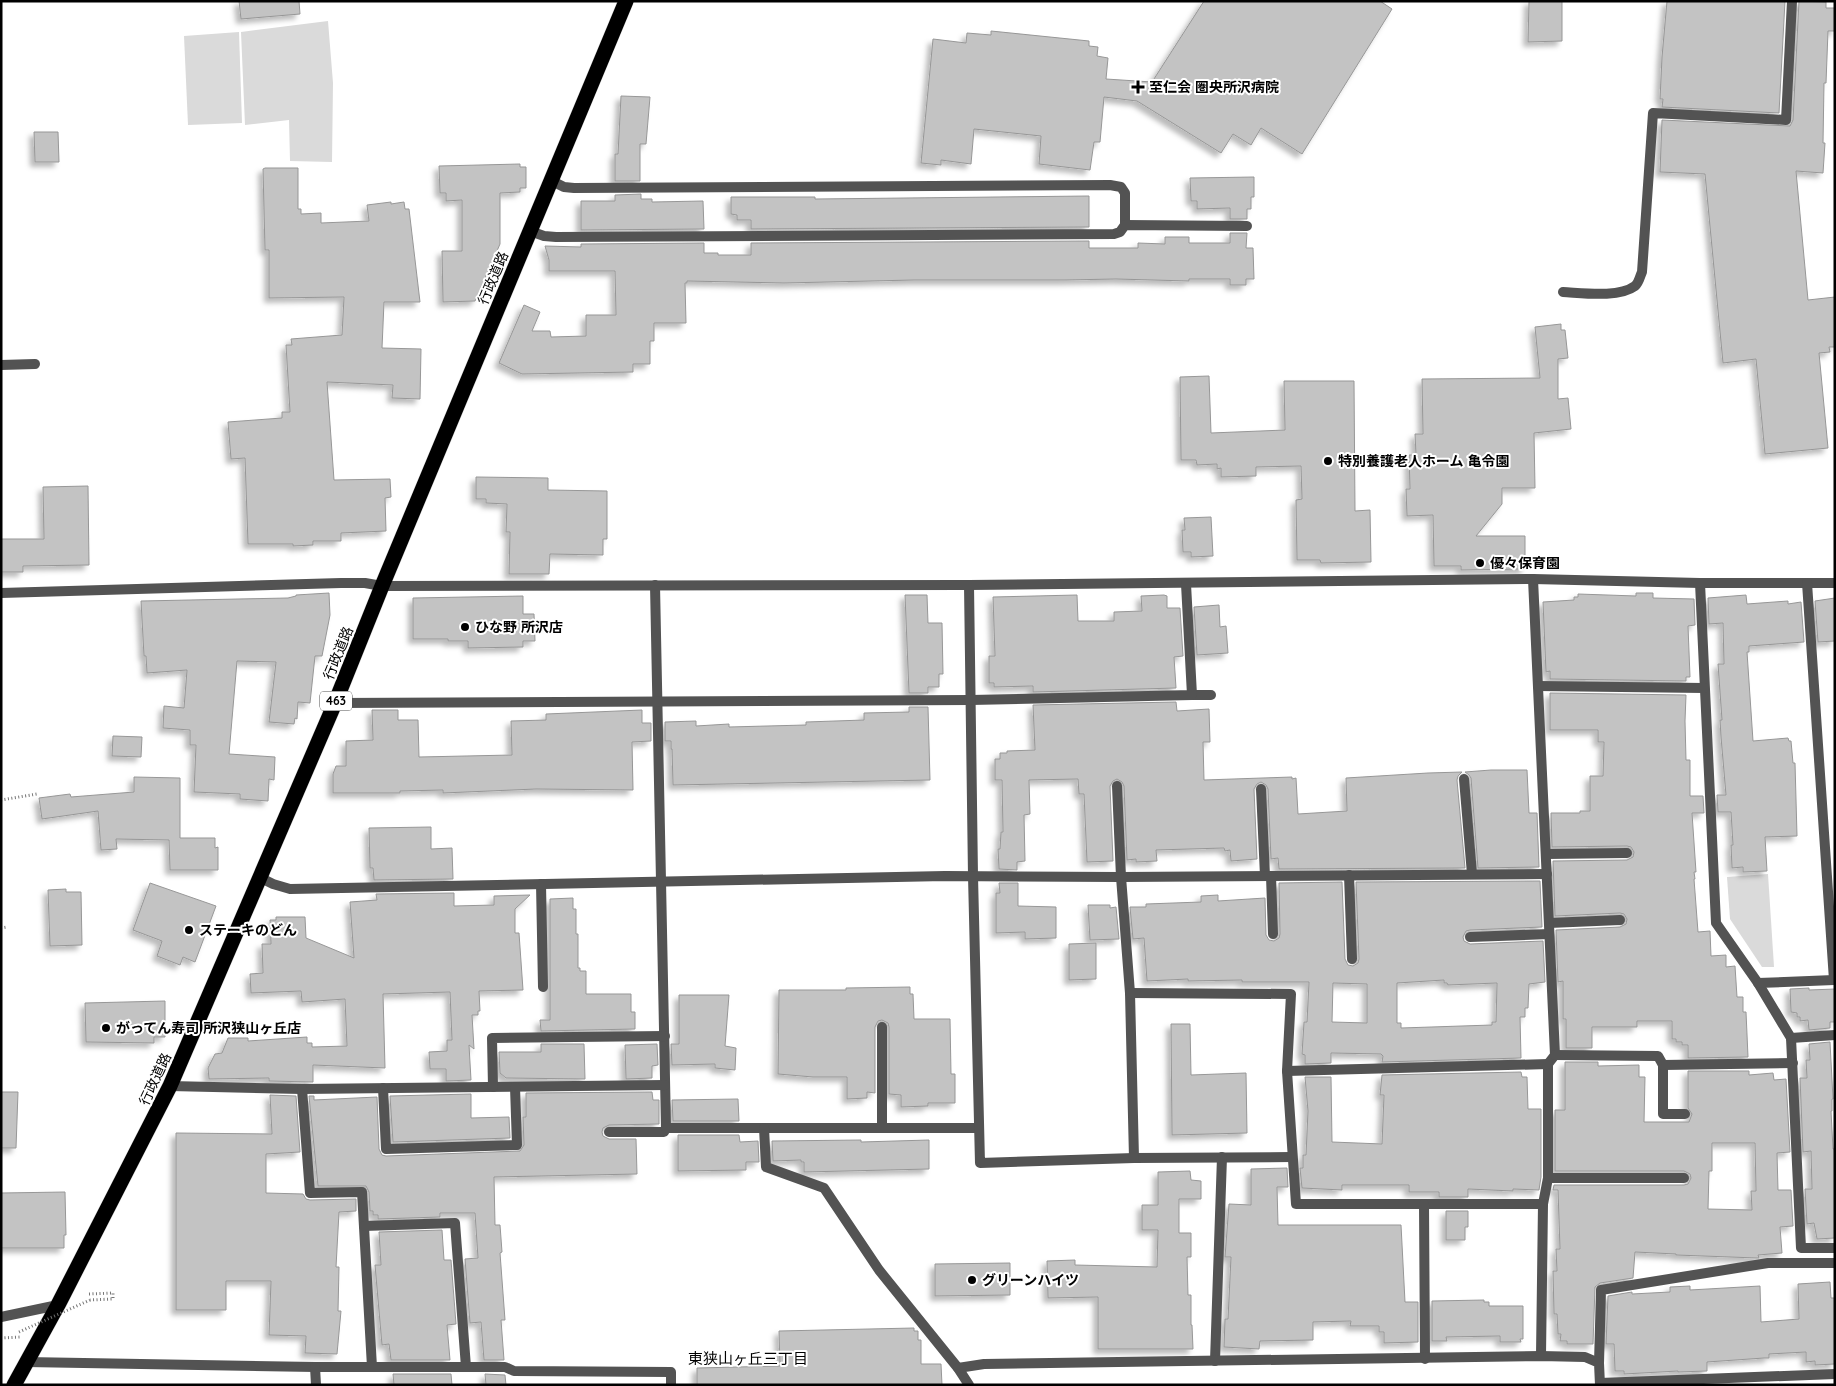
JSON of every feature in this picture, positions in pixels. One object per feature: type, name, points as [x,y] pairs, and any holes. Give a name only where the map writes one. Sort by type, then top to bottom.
[{"type":"highway","name":"行政道路","points":[[14,1385],[58,1305],[170,1086],[335,703],[626,1]]},
{"type":"street","points":[[1563,292],[1624,292],[1637,285],[1642,272],[1653,113],[1786,120],[1792,1]]},
{"type":"street","points":[[530,231],[544,236],[556,237],[1104,234],[1120,232],[1125,225],[1125,193],[1121,187],[1110,185],[574,188],[564,187],[552,181]]},
{"type":"street","points":[[1125,225],[1247,226]]},
{"type":"street","points":[[1,365],[35,364]]},
{"type":"street","points":[[1,593],[365,583],[382,586],[969,586],[1533,579],[1700,583],[1835,583]]},
{"type":"street","points":[[1533,579],[1549,923],[1552,1059],[1548,1178],[1543,1204],[1541,1356]]},
{"type":"street","points":[[1700,583],[1716,923],[1758,982],[1791,1038],[1801,1248],[1835,1248]]},
{"type":"street","points":[[1758,982],[1834,980],[1807,583]]},
{"type":"street","points":[[1186,584],[1192,695]]},
{"type":"street","points":[[609,1132],[664,1132],[666,1128],[655,585]]},
{"type":"street","points":[[969,586],[973,876],[980,1163],[1134,1158],[1292,1157]]},
{"type":"street","points":[[1538,686],[1704,688]]},
{"type":"street","points":[[335,703],[971,700],[1211,695]]},
{"type":"street","points":[[1464,779],[1472,874]]},
{"type":"street","points":[[1117,786],[1121,877],[1130,993],[1134,1158]]},
{"type":"street","points":[[1261,789],[1272,934]]},
{"type":"street","points":[[1546,854],[1627,853]]},
{"type":"street","points":[[261,878],[290,889],[973,876],[1121,877],[1547,874]]},
{"type":"street","points":[[1349,876],[1352,959]]},
{"type":"street","points":[[541,884],[543,987]]},
{"type":"street","points":[[1549,923],[1620,920]]},
{"type":"street","points":[[1470,937],[1549,934]]},
{"type":"street","points":[[1130,993],[1291,994],[1287,1071],[1296,1204],[1543,1204]]},
{"type":"street","points":[[882,1027],[882,1128]]},
{"type":"street","points":[[1791,1038],[1835,1035]]},
{"type":"street","points":[[493,1087],[492,1038],[665,1036]]},
{"type":"street","points":[[1287,1071],[1658,1056],[1663,1065],[1663,1114],[1685,1114]]},
{"type":"street","points":[[1663,1065],[1793,1064]]},
{"type":"street","points":[[170,1086],[302,1089],[665,1085]]},
{"type":"street","points":[[383,1088],[386,1149],[517,1145],[515,1087]]},
{"type":"street","points":[[302,1089],[310,1192],[362,1192],[372,1367]]},
{"type":"street","points":[[666,1128],[978,1128]]},
{"type":"street","points":[[764,1128],[766,1166],[824,1188],[879,1270],[958,1368],[969,1385]]},
{"type":"street","points":[[1215,1361],[1222,1157]]},
{"type":"street","points":[[1548,1178],[1684,1178]]},
{"type":"street","points":[[1424,1204],[1425,1358]]},
{"type":"street","points":[[364,1226],[455,1223],[466,1367]]},
{"type":"street","points":[[1835,1263],[1768,1263],[1601,1290],[1599,1363],[1600,1384],[1835,1374]]},
{"type":"street","points":[[1,1317],[58,1305]]},
{"type":"street","points":[[958,1368],[984,1364],[1541,1356],[1585,1357],[1599,1363]]},
{"type":"street","points":[[26,1362],[315,1368],[505,1367],[514,1371],[671,1372],[671,1385]]},
{"type":"street","points":[[315,1368],[316,1385]]},
{"type":"path","points":[[1,800],[37,794]]},
{"type":"path","points":[[1,928],[7,927]]},
{"type":"path","points":[[19,1332],[90,1300],[113,1299],[113,1293],[89,1294]]},
{"type":"path","points":[[1,1338],[22,1336]]},
{"type":"shaded area","points":[[328,21],[333,83],[332,162],[290,161],[289,120],[245,125],[241,32]]},
{"type":"shaded area","points":[[239,32],[242,123],[188,125],[184,36]]},
{"type":"shaded area","points":[[1768,874],[1774,967],[1762,967],[1730,919],[1727,877]]},
{"type":"building","points":[[239,1],[299,1],[300,14],[241,19]]},
{"type":"building","points":[[1204,1],[1380,1],[1392,9],[1302,154],[1261,128],[1251,145],[1233,134],[1221,153],[1137,101],[1104,97],[1100,142],[1094,142],[1090,170],[1039,164],[1041,136],[974,129],[971,164],[941,160],[941,165],[921,163],[933,39],[966,43],[967,33],[991,35],[991,31],[1089,41],[1089,46],[1098,47],[1097,56],[1108,58],[1106,79],[1152,82]]},
{"type":"building","points":[[1529,1],[1562,1],[1562,41],[1528,42]]},
{"type":"building","points":[[1667,1],[1785,1],[1779,113],[1662,107],[1663,99],[1660,99]]},
{"type":"building","points":[[1799,1],[1826,2],[1826,8],[1835,8],[1835,31],[1828,31],[1826,83],[1824,83],[1823,143],[1825,143],[1823,173],[1796,171],[1808,300],[1835,297],[1835,347],[1829,347],[1830,352],[1819,353],[1828,448],[1765,454],[1756,359],[1723,363],[1705,174],[1660,172],[1662,120],[1790,126],[1793,120]]},
{"type":"building","points":[[621,96],[650,97],[646,144],[640,144],[640,181],[615,181],[615,154],[618,154]]},
{"type":"building","points":[[34,132],[58,132],[59,162],[35,162]]},
{"type":"building","points":[[520,164],[520,167],[526,167],[526,188],[520,188],[520,192],[500,193],[500,244],[475,301],[443,302],[442,251],[462,251],[462,200],[446,201],[446,193],[440,193],[439,166]]},
{"type":"building","points":[[298,168],[298,209],[301,209],[301,214],[321,213],[321,223],[369,221],[367,205],[404,202],[405,209],[409,209],[420,302],[384,302],[382,348],[421,349],[420,399],[392,398],[393,385],[327,382],[334,480],[390,479],[391,497],[385,498],[386,531],[341,533],[341,541],[313,541],[313,545],[248,544],[245,458],[231,459],[228,422],[282,418],[282,412],[290,412],[286,345],[292,345],[291,339],[342,335],[344,297],[269,298],[269,250],[265,250],[263,169]]},
{"type":"building","points":[[1254,177],[1254,197],[1251,197],[1251,209],[1247,209],[1247,219],[1230,219],[1230,208],[1197,209],[1197,201],[1191,201],[1190,178]]},
{"type":"building","points":[[641,194],[641,199],[652,199],[652,202],[703,201],[704,229],[581,230],[581,201],[615,201],[615,195]]},
{"type":"building","points":[[1089,196],[1089,227],[751,229],[751,220],[737,220],[737,215],[731,214],[731,197],[815,197],[815,199]]},
{"type":"building","points":[[1230,233],[1247,233],[1246,248],[1253,248],[1254,279],[1246,279],[1246,285],[1230,285],[1230,279],[1189,279],[1189,281],[1116,279],[914,280],[784,283],[687,281],[685,283],[686,323],[654,323],[654,341],[650,341],[650,364],[633,364],[633,372],[522,374],[499,363],[524,305],[540,312],[532,331],[550,331],[551,337],[586,336],[586,315],[616,315],[615,271],[549,271],[549,260],[545,246],[581,247],[581,244],[704,243],[704,253],[718,253],[718,255],[751,255],[751,243],[1089,241],[1089,248],[1138,248],[1138,243],[1165,244],[1165,237],[1189,237],[1189,243],[1230,243]]},
{"type":"building","points":[[1561,324],[1561,330],[1565,330],[1568,358],[1558,359],[1558,399],[1568,398],[1571,429],[1534,433],[1535,488],[1502,488],[1502,504],[1476,536],[1525,536],[1525,569],[1461,570],[1461,566],[1434,566],[1433,515],[1407,516],[1406,489],[1410,489],[1409,455],[1416,455],[1415,434],[1423,434],[1422,379],[1540,378],[1535,327]]},
{"type":"building","name":"特別養護老人ホーム 亀令園","points":[[1209,376],[1211,433],[1285,430],[1284,381],[1354,381],[1355,511],[1370,510],[1371,562],[1321,563],[1320,560],[1297,560],[1296,500],[1302,499],[1301,466],[1256,467],[1256,476],[1221,477],[1221,468],[1217,469],[1217,464],[1197,465],[1196,460],[1181,460],[1180,377]]},
{"type":"building","points":[[476,477],[548,478],[548,490],[607,491],[607,539],[603,539],[603,555],[550,554],[549,574],[509,574],[510,532],[506,532],[507,504],[486,503],[486,499],[476,499]]},
{"type":"building","points":[[88,486],[89,565],[23,566],[23,572],[1,572],[1,539],[44,539],[43,487]]},
{"type":"building","points":[[1211,517],[1213,556],[1191,557],[1191,552],[1183,552],[1182,530],[1185,530],[1184,518]]},
{"type":"building","points":[[329,593],[330,615],[322,656],[315,656],[310,703],[298,702],[297,719],[295,718],[294,724],[269,722],[276,662],[237,661],[229,754],[275,757],[274,780],[269,779],[268,801],[240,799],[240,794],[194,792],[196,745],[190,745],[190,730],[163,728],[164,706],[184,708],[187,670],[147,673],[146,656],[144,656],[141,601],[288,598],[296,595]]},
{"type":"building","points":[[1636,593],[1653,593],[1653,598],[1694,599],[1695,625],[1688,626],[1690,677],[1686,677],[1686,681],[1550,679],[1550,671],[1546,672],[1543,602],[1574,600],[1574,597],[1578,597],[1578,594],[1636,596]]},
{"type":"building","points":[[905,595],[927,595],[928,623],[942,623],[943,674],[939,674],[939,687],[928,687],[928,693],[909,693]]},
{"type":"building","points":[[1077,595],[1078,621],[1114,621],[1114,612],[1142,611],[1141,596],[1164,595],[1167,596],[1167,608],[1180,608],[1183,656],[1174,657],[1176,688],[1033,692],[1033,686],[994,687],[994,683],[989,683],[989,656],[995,656],[993,597]]},
{"type":"building","points":[[1746,595],[1747,604],[1788,601],[1788,604],[1801,602],[1804,642],[1749,646],[1749,652],[1747,652],[1753,741],[1788,738],[1791,741],[1793,763],[1795,763],[1797,836],[1765,837],[1767,871],[1743,872],[1743,867],[1732,868],[1731,812],[1718,812],[1717,795],[1726,795],[1718,664],[1724,664],[1723,623],[1709,624],[1708,598]]},
{"type":"building","points":[[523,596],[523,614],[534,614],[535,641],[523,641],[523,647],[468,648],[468,641],[413,639],[413,598]]},
{"type":"building","points":[[1835,598],[1835,641],[1818,642],[1815,601]]},
{"type":"building","points":[[1219,605],[1220,627],[1226,626],[1228,653],[1197,655],[1194,607]]},
{"type":"building","points":[[1550,693],[1686,695],[1686,760],[1690,760],[1690,796],[1703,796],[1704,813],[1692,813],[1698,932],[1710,931],[1711,956],[1726,955],[1726,967],[1735,966],[1737,997],[1743,997],[1743,1012],[1746,1012],[1748,1057],[1688,1058],[1688,1045],[1682,1045],[1682,1042],[1676,1042],[1676,1039],[1672,1039],[1672,1021],[1637,1021],[1637,1027],[1592,1027],[1592,1048],[1566,1048],[1566,1019],[1563,1019],[1563,981],[1558,982],[1556,930],[1620,927],[1626,924],[1627,919],[1624,914],[1620,913],[1555,916],[1553,861],[1627,860],[1633,857],[1634,852],[1631,847],[1627,846],[1552,847],[1551,813],[1590,811],[1590,776],[1603,776],[1604,742],[1598,742],[1598,730],[1550,730]]},
{"type":"building","points":[[1176,702],[1177,711],[1209,709],[1210,742],[1203,742],[1204,780],[1296,778],[1298,814],[1347,811],[1346,778],[1462,772],[1457,780],[1465,868],[1279,869],[1278,858],[1271,859],[1268,789],[1261,782],[1254,789],[1257,859],[1231,861],[1230,850],[1225,851],[1224,848],[1156,850],[1157,861],[1136,862],[1136,859],[1127,860],[1124,786],[1117,779],[1110,786],[1113,861],[1087,862],[1084,794],[1079,794],[1078,779],[1029,780],[1030,814],[1024,815],[1025,861],[1017,862],[1017,870],[999,869],[998,849],[1000,849],[1001,832],[1003,832],[1002,780],[995,780],[995,759],[1000,759],[1000,753],[1007,753],[1007,751],[1035,750],[1033,705]]},
{"type":"building","points":[[909,707],[928,707],[930,780],[673,785],[671,741],[665,741],[665,722],[696,721],[696,726],[729,724],[729,727],[806,725],[806,722],[864,720],[864,713],[909,712]]},
{"type":"building","points":[[372,710],[398,710],[398,720],[418,720],[419,757],[512,755],[511,721],[546,720],[546,714],[642,710],[642,723],[651,723],[651,741],[632,742],[633,790],[536,789],[443,793],[443,790],[400,791],[400,793],[333,793],[333,774],[336,766],[346,766],[346,741],[373,740]]},
{"type":"building","points":[[113,736],[142,737],[141,757],[112,756]]},
{"type":"building","points":[[1527,770],[1529,813],[1537,813],[1539,867],[1478,868],[1471,778],[1465,772]]},
{"type":"building","points":[[134,777],[180,778],[180,838],[215,838],[215,848],[218,847],[218,870],[170,870],[169,840],[116,839],[117,849],[101,850],[98,811],[42,819],[39,798],[70,794],[71,797],[134,792]]},
{"type":"building","points":[[431,827],[431,849],[452,848],[453,879],[374,880],[373,868],[370,868],[369,828]]},
{"type":"building","points":[[1540,881],[1542,927],[1470,930],[1466,931],[1463,937],[1464,941],[1470,944],[1543,941],[1545,982],[1529,984],[1528,1008],[1525,1008],[1525,1017],[1520,1017],[1521,1058],[1382,1062],[1383,1056],[1381,1054],[1331,1053],[1331,1063],[1305,1064],[1305,1055],[1302,1054],[1304,1022],[1307,1022],[1309,982],[1188,981],[1188,979],[1147,981],[1144,938],[1133,939],[1130,907],[1146,907],[1146,904],[1201,902],[1201,896],[1218,895],[1218,901],[1265,898],[1266,935],[1269,940],[1274,941],[1279,938],[1280,934],[1279,883],[1342,882],[1345,959],[1348,965],[1353,966],[1358,963],[1359,959],[1356,882]],"holes":[[[1444,980],[1444,983],[1448,985],[1497,983],[1496,1022],[1492,1022],[1492,1025],[1401,1028],[1401,1023],[1397,1023],[1397,983]],[[1333,983],[1367,984],[1367,1023],[1332,1022]]]},
{"type":"building","points":[[150,883],[216,906],[195,962],[183,957],[180,965],[157,956],[162,941],[133,930]]},
{"type":"building","points":[[999,883],[1018,883],[1018,906],[1056,907],[1056,938],[1025,939],[1025,932],[996,933],[996,893],[1000,893]]},
{"type":"building","points":[[66,889],[66,892],[81,892],[82,945],[50,946],[48,890]]},
{"type":"building","points":[[454,893],[454,906],[494,905],[494,896],[530,895],[515,909],[515,933],[519,933],[523,990],[479,991],[480,1011],[478,1011],[478,1015],[472,1015],[474,1049],[469,1045],[471,1080],[446,1081],[446,1069],[430,1069],[429,1052],[447,1051],[447,1040],[452,1040],[450,992],[383,994],[385,1068],[313,1065],[313,1082],[269,1081],[269,1078],[209,1079],[208,1068],[215,1054],[222,1053],[228,1038],[248,1038],[248,1041],[307,1037],[307,1043],[312,1043],[312,1047],[347,1046],[345,999],[302,1002],[301,991],[251,993],[250,974],[263,973],[262,944],[271,944],[270,920],[276,920],[276,917],[305,917],[306,938],[354,958],[350,902],[377,900],[376,894]]},
{"type":"building","points":[[573,898],[573,909],[576,909],[576,934],[578,934],[578,968],[580,968],[580,971],[586,971],[586,994],[631,994],[631,1012],[635,1012],[635,1029],[541,1031],[540,1020],[550,1020],[550,899]]},
{"type":"building","points":[[1088,905],[1110,905],[1110,908],[1116,907],[1119,939],[1090,940]]},
{"type":"building","points":[[1096,943],[1096,979],[1069,980],[1069,944]]},
{"type":"building","points":[[910,987],[910,994],[913,994],[914,1019],[950,1019],[951,1074],[955,1074],[955,1103],[928,1103],[928,1106],[901,1107],[901,1095],[889,1094],[889,1027],[888,1023],[882,1020],[878,1021],[875,1027],[875,1093],[867,1092],[867,1098],[847,1099],[847,1077],[778,1074],[779,990],[846,990],[846,988]]},
{"type":"building","points":[[1809,988],[1809,990],[1835,989],[1835,1022],[1830,1022],[1830,1028],[1809,1030],[1808,1020],[1800,1021],[1797,1013],[1791,1012],[1790,989]]},
{"type":"building","points":[[679,995],[729,995],[725,1046],[736,1048],[735,1070],[715,1068],[715,1064],[672,1065],[671,1044],[679,1044]]},
{"type":"building","points":[[165,1001],[165,1037],[154,1037],[154,1043],[86,1042],[85,1003]]},
{"type":"building","points":[[1171,1024],[1190,1024],[1191,1075],[1246,1073],[1247,1133],[1172,1135]]},
{"type":"building","points":[[1830,1042],[1833,1099],[1831,1111],[1833,1149],[1835,1149],[1835,1238],[1817,1239],[1814,1223],[1807,1224],[1805,1189],[1812,1189],[1811,1151],[1803,1152],[1800,1078],[1807,1078],[1806,1060],[1810,1060],[1809,1044]]},
{"type":"building","points":[[541,1044],[584,1044],[585,1079],[506,1078],[500,1073],[499,1052],[541,1052]]},
{"type":"building","points":[[657,1044],[658,1065],[652,1066],[652,1078],[626,1079],[625,1045]]},
{"type":"building","points":[[1565,1062],[1598,1062],[1598,1066],[1639,1065],[1639,1077],[1645,1077],[1644,1122],[1689,1122],[1692,1114],[1688,1108],[1688,1071],[1749,1071],[1749,1075],[1773,1073],[1774,1080],[1786,1079],[1790,1152],[1777,1153],[1778,1190],[1791,1190],[1793,1226],[1780,1227],[1782,1253],[1758,1255],[1759,1258],[1757,1258],[1635,1252],[1633,1278],[1600,1283],[1595,1287],[1593,1344],[1567,1344],[1567,1341],[1560,1341],[1561,1334],[1558,1334],[1557,1314],[1554,1314],[1553,1271],[1557,1271],[1556,1249],[1560,1249],[1558,1190],[1553,1190],[1554,1185],[1684,1185],[1688,1184],[1691,1178],[1690,1174],[1684,1171],[1555,1171],[1555,1110],[1565,1110]],"holes":[[[1712,1143],[1755,1143],[1756,1191],[1751,1191],[1752,1210],[1708,1209],[1709,1171],[1712,1171]]]},
{"type":"building","points":[[1521,1072],[1522,1077],[1527,1077],[1528,1109],[1541,1109],[1541,1177],[1539,1190],[1468,1189],[1468,1197],[1439,1197],[1439,1192],[1409,1192],[1409,1185],[1342,1185],[1342,1190],[1302,1188],[1300,1168],[1303,1168],[1303,1155],[1306,1155],[1308,1111],[1305,1077],[1331,1077],[1332,1142],[1382,1144],[1384,1095],[1380,1095],[1382,1075]]},
{"type":"building","points":[[1,1092],[18,1092],[16,1148],[1,1148]]},
{"type":"building","points":[[652,1092],[653,1100],[659,1100],[659,1124],[609,1125],[603,1128],[602,1132],[603,1136],[609,1139],[636,1139],[637,1174],[494,1177],[495,1225],[500,1225],[502,1252],[500,1253],[505,1320],[501,1320],[504,1360],[484,1360],[481,1322],[470,1323],[465,1259],[478,1258],[475,1213],[440,1213],[440,1217],[378,1219],[378,1215],[373,1215],[373,1211],[370,1211],[369,1192],[366,1186],[318,1186],[309,1096],[314,1096],[314,1100],[377,1097],[379,1149],[382,1155],[386,1156],[520,1151],[524,1145],[523,1117],[526,1117],[526,1093]]},
{"type":"building","points":[[471,1094],[471,1118],[509,1117],[510,1138],[393,1142],[390,1096]]},
{"type":"building","points":[[270,1095],[296,1096],[300,1152],[266,1154],[266,1193],[303,1194],[306,1199],[310,1200],[356,1199],[356,1211],[339,1212],[336,1267],[339,1267],[338,1311],[341,1311],[337,1354],[305,1353],[306,1336],[269,1335],[271,1281],[226,1281],[226,1310],[176,1310],[176,1133],[272,1134]]},
{"type":"building","points":[[738,1099],[739,1121],[673,1121],[672,1100]]},
{"type":"building","points":[[678,1135],[739,1135],[740,1142],[758,1141],[759,1162],[746,1162],[746,1170],[678,1171]]},
{"type":"building","points":[[861,1140],[861,1142],[929,1140],[929,1169],[804,1172],[804,1162],[801,1162],[801,1160],[773,1161],[772,1141]]},
{"type":"building","points":[[1287,1168],[1288,1187],[1277,1187],[1278,1225],[1401,1225],[1405,1302],[1418,1302],[1418,1342],[1384,1343],[1384,1332],[1379,1332],[1379,1326],[1350,1326],[1351,1321],[1313,1322],[1313,1340],[1260,1341],[1259,1349],[1224,1347],[1225,1319],[1228,1319],[1231,1257],[1225,1257],[1229,1204],[1251,1205],[1251,1169]]},
{"type":"building","points":[[1190,1171],[1191,1180],[1201,1181],[1201,1199],[1179,1199],[1179,1233],[1191,1233],[1191,1257],[1187,1257],[1188,1295],[1191,1295],[1193,1349],[1098,1349],[1098,1297],[1048,1298],[1047,1261],[1075,1260],[1075,1265],[1157,1267],[1158,1230],[1142,1230],[1142,1205],[1158,1205],[1158,1172]]},
{"type":"building","points":[[65,1192],[66,1235],[64,1235],[64,1248],[1,1248],[1,1193]]},
{"type":"building","points":[[1446,1211],[1468,1211],[1468,1227],[1465,1227],[1465,1240],[1446,1240]]},
{"type":"building","points":[[442,1230],[444,1260],[451,1260],[456,1324],[447,1325],[450,1360],[391,1360],[389,1344],[382,1345],[375,1265],[381,1265],[379,1232]]},
{"type":"building","name":"グリーンハイツ","points":[[1010,1263],[1010,1295],[935,1296],[935,1264]]},
{"type":"building","points":[[1830,1282],[1831,1298],[1835,1298],[1835,1364],[1815,1365],[1815,1361],[1806,1362],[1806,1352],[1769,1354],[1769,1358],[1707,1362],[1707,1371],[1624,1374],[1624,1371],[1615,1371],[1614,1344],[1606,1344],[1608,1296],[1632,1292],[1632,1294],[1670,1292],[1670,1287],[1690,1286],[1690,1290],[1760,1286],[1761,1322],[1799,1319],[1798,1284]]},
{"type":"building","points":[[1484,1300],[1484,1302],[1489,1302],[1489,1306],[1523,1306],[1523,1339],[1520,1339],[1521,1342],[1500,1342],[1500,1336],[1446,1337],[1447,1341],[1432,1341],[1432,1301]]},
{"type":"building","points":[[914,1328],[914,1331],[918,1331],[918,1340],[921,1340],[921,1364],[941,1364],[942,1385],[697,1385],[697,1368],[780,1366],[779,1331]]},
{"type":"building","points":[[393,1374],[451,1374],[452,1385],[394,1385]]},
{"type":"building","points":[[485,1374],[505,1375],[506,1385],[486,1385]]},
{"type":"place","name":"至仁会 圏央所沢病院","points":[[1138,87]]},
{"type":"place","name":"特別養護老人ホーム 亀令園","points":[[1328,461]]},
{"type":"place","name":"優々保育園","points":[[1480,563]]},
{"type":"place","name":"ひな野 所沢店","points":[[465,627]]},
{"type":"place","name":"ステーキのどん","points":[[189,930]]},
{"type":"place","name":"がってん寿司 所沢狭山ヶ丘店","points":[[106,1028]]},
{"type":"place","name":"グリーンハイツ","points":[[972,1280]]},
{"type":"district","name":"東狭山ヶ丘三丁目","points":[[748,1359]]}]
